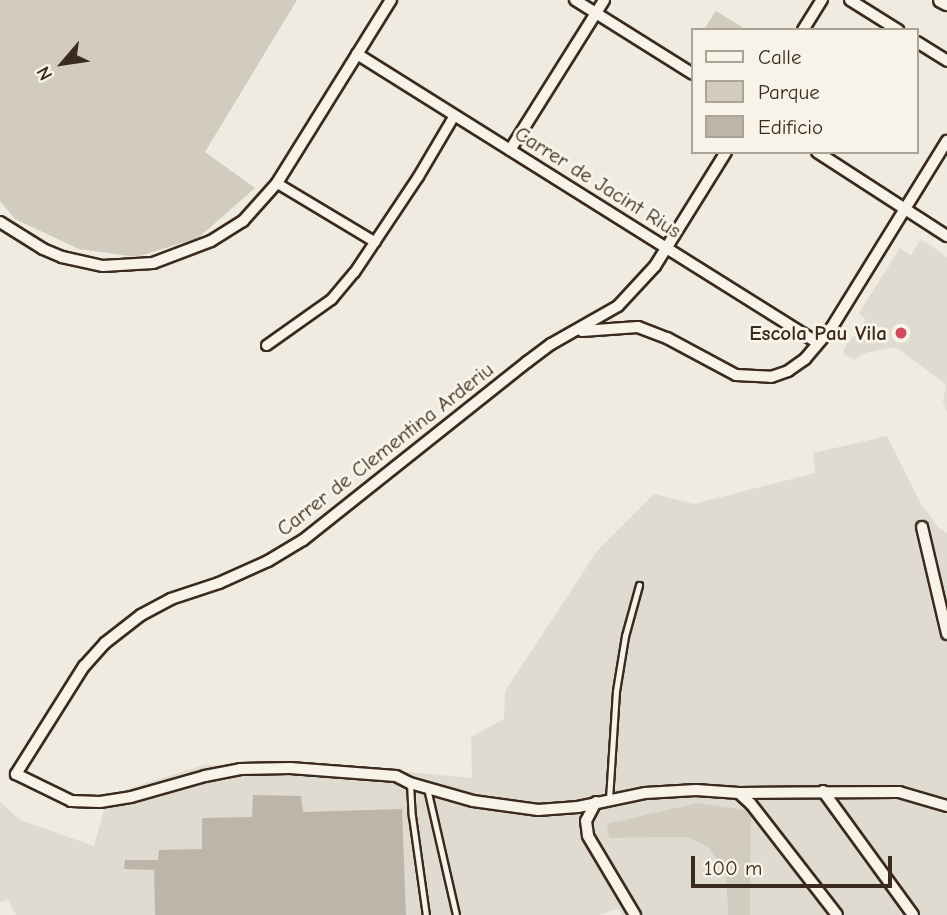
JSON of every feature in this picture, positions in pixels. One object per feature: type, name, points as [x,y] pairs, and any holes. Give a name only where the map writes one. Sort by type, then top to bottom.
[{"type":"street","points":[[0,222],[27,241],[62,257],[103,266],[136,266],[179,256],[227,232],[251,214],[277,183],[391,0]]},
{"type":"street","points":[[575,0],[692,73]]},
{"type":"street","points":[[510,150],[604,0]]},
{"type":"street","points":[[804,28],[822,0]]},
{"type":"street","points":[[850,0],[895,28]]},
{"type":"street","points":[[941,0],[947,4]]},
{"type":"street","points":[[919,43],[947,61]]},
{"type":"street","name":"Carrer de Jacint Rius","points":[[358,54],[818,343]]},
{"type":"street","points":[[266,345],[331,299],[375,242],[454,115]]},
{"type":"street","points":[[576,331],[638,327],[667,338],[720,369],[752,378],[771,377],[788,371],[805,359],[832,327],[947,141]]},
{"type":"street","name":"Carrer de Clementina Arderiu","points":[[410,783],[396,776],[290,768],[240,769],[131,797],[81,802],[71,801],[16,774],[60,700],[84,666],[105,643],[141,615],[172,599],[219,583],[268,561],[303,540],[527,362],[618,306],[635,290],[667,248],[725,154]]},
{"type":"street","points":[[820,154],[947,236]]},
{"type":"street","points":[[277,183],[375,242]]},
{"type":"street","points":[[922,527],[947,634]]},
{"type":"street","points":[[410,783],[473,801],[538,810],[696,790],[738,793],[899,792],[947,806]]},
{"type":"street","points":[[823,791],[913,915]]},
{"type":"street","points":[[738,793],[751,804],[837,915]]},
{"type":"street","points":[[596,802],[586,821],[588,836],[635,915]]},
{"type":"lane","points":[[609,799],[616,691],[625,636],[639,585]]},
{"type":"lane","points":[[410,783],[411,811],[426,915]]},
{"type":"lane","points":[[427,788],[456,915]]},
{"type":"shaded area","name":"Escola Pau Vila","points":[[921,239],[947,257],[947,412],[943,402],[946,384],[895,347],[865,353],[854,360],[844,354],[844,348],[866,320],[859,313],[900,248],[911,255]]},
{"type":"shaded area","points":[[887,436],[921,504],[938,527],[947,533],[947,915],[750,915],[751,811],[609,838],[687,837],[707,846],[726,873],[728,915],[622,915],[618,908],[600,915],[16,915],[8,900],[0,902],[0,802],[20,820],[94,846],[108,795],[204,765],[336,765],[472,778],[471,737],[504,719],[505,691],[597,551],[654,494],[694,504],[815,473],[813,453]]},
{"type":"green space","points":[[0,0],[297,0],[205,152],[255,188],[198,238],[136,257],[79,249],[15,219],[0,201]]},
{"type":"green space","points":[[716,10],[744,28],[705,28]]},
{"type":"green space","points":[[698,803],[751,811],[750,915],[728,915],[726,873],[707,846],[687,837],[609,838],[607,824]]},
{"type":"building","points":[[253,795],[301,796],[303,812],[402,809],[406,915],[155,915],[154,870],[124,869],[125,860],[158,860],[159,850],[202,849],[202,818],[252,817]]},
{"type":"place","name":"Escola Pau Vila","points":[[901,333]]}]
